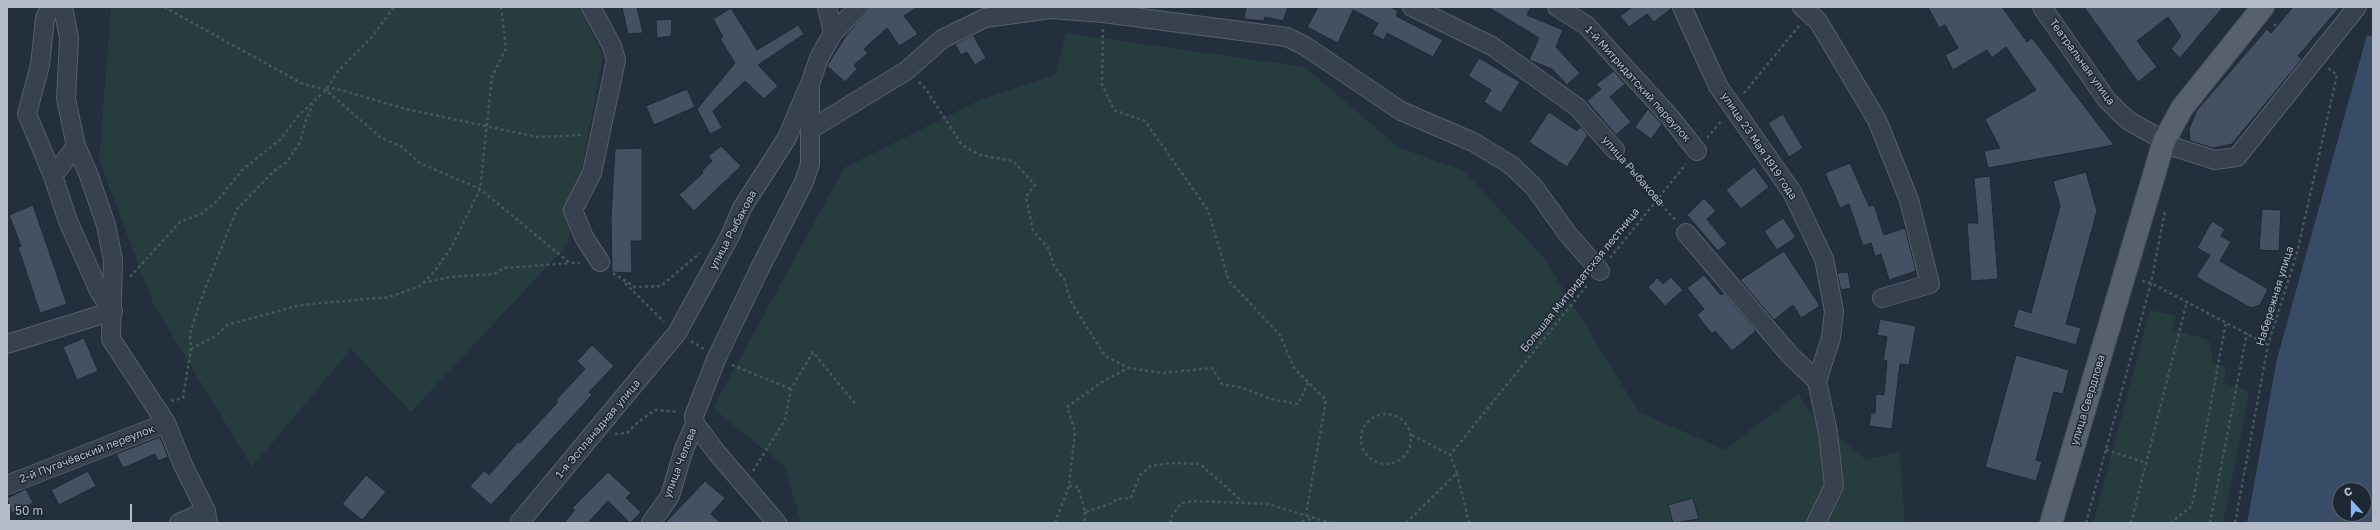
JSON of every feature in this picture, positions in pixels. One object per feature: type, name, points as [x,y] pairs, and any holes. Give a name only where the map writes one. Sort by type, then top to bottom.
[{"type":"main road","name":"улица Свердлова","points":[[2051,523],[2126,276],[2164,141],[2182,108],[2263,7]]},
{"type":"street","points":[[51,7],[45,18],[40,65],[27,114],[53,176],[68,221],[100,293],[113,303]]},
{"type":"street","points":[[63,7],[69,38],[66,99],[76,146],[88,173],[106,225],[113,260],[111,339],[166,423],[183,465],[207,517],[179,523]]},
{"type":"street","points":[[591,7],[612,46],[616,60],[597,143],[592,173],[573,210],[584,237],[600,262]]},
{"type":"street","points":[[827,7],[833,33]]},
{"type":"street","name":"улица Рыбакова","points":[[677,333],[730,236],[742,208],[787,138],[810,84],[819,58],[833,33],[859,7]]},
{"type":"street","name":"улица Рыбакова","points":[[1412,7],[1492,46],[1577,107],[1615,150]]},
{"type":"street","name":"1-й Митридатский переулок","points":[[1557,7],[1586,25],[1670,116],[1697,151]]},
{"type":"street","name":"улица 23 Мая 1919 года","points":[[1682,7],[1718,86],[1792,192],[1824,259],[1834,311],[1831,338],[1817,381]]},
{"type":"street","name":"Театральная улица","points":[[2042,7],[2107,100],[2129,121],[2164,141],[2196,156],[2215,160],[2236,157],[2357,7]]},
{"type":"street","points":[[1808,9],[1818,21],[1877,120],[1909,200],[1930,284],[1882,298]]},
{"type":"street","points":[[810,129],[906,71],[942,39],[985,18],[1051,10],[1103,13],[1287,37],[1305,46],[1401,111],[1473,142],[1511,165],[1534,187],[1567,233],[1600,271]]},
{"type":"street","name":"улица Челова","points":[[651,523],[670,496],[684,449],[712,371],[753,282],[804,182],[810,164],[810,84]]},
{"type":"street","points":[[53,176],[76,146]]},
{"type":"street","points":[[1686,233],[1789,354],[1817,381],[1828,433],[1834,486],[1816,523]]},
{"type":"street","points":[[7,344],[113,303]]},
{"type":"street","name":"1-я Эспланадная улица","points":[[519,523],[597,432],[677,333]]},
{"type":"street","points":[[694,420],[744,484],[777,523]]},
{"type":"street","name":"2-й Пугачёвский переулок","points":[[7,485],[166,423]]},
{"type":"path","points":[[164,7],[303,84],[326,90],[380,137],[402,147],[420,163],[480,189],[570,263]]},
{"type":"path","points":[[113,303],[180,222],[201,214],[218,200],[242,170],[281,139],[297,117],[326,90],[338,71],[371,38],[394,7]]},
{"type":"path","points":[[422,283],[434,272],[451,248],[480,189],[492,77],[506,48],[501,7]]},
{"type":"path","name":"Большая Митридатская лестница","points":[[1450,455],[1600,271],[1656,198],[1733,107],[1808,9]]},
{"type":"path","points":[[1103,13],[1102,84],[1114,110],[1145,121],[1208,210],[1230,280],[1280,335],[1294,368],[1326,400],[1306,514]]},
{"type":"path","points":[[906,71],[925,88],[962,145],[980,155],[1013,161],[1035,185],[1026,197],[1032,232],[1048,248],[1055,268],[1064,279],[1071,302],[1105,356],[1129,368],[1162,373],[1212,368],[1222,384],[1244,388],[1272,399],[1298,404],[1308,383]]},
{"type":"path","name":"Набережная улица","points":[[2235,523],[2268,345],[2297,253],[2337,75]]},
{"type":"path","points":[[326,90],[334,88],[406,109],[537,136],[583,135],[597,143]]},
{"type":"path","points":[[155,406],[183,398],[191,349],[190,334],[203,294],[237,209],[274,171],[287,162],[300,142],[306,120],[314,102]]},
{"type":"path","name":"улица Рыбакова","points":[[1615,150],[1686,233]]},
{"type":"path","points":[[2086,523],[2151,283],[2166,208]]},
{"type":"path","points":[[191,349],[216,336],[227,326],[300,306],[389,297],[422,283],[450,277],[494,274],[504,268],[600,262],[624,282],[635,287],[661,286],[706,250]]},
{"type":"path","points":[[2151,283],[2268,345]]},
{"type":"path","points":[[2131,523],[2186,302]]},
{"type":"path","points":[[2170,523],[2192,506],[2226,322]]},
{"type":"path","points":[[2210,523],[2247,333]]},
{"type":"path","points":[[744,484],[785,420],[791,389],[813,352],[858,406]]},
{"type":"path","points":[[1055,523],[1068,486],[1075,431],[1067,407],[1102,382],[1129,368]]},
{"type":"path","points":[[597,432],[614,434],[627,433],[637,422],[655,410],[672,410],[694,420]]},
{"type":"path","points":[[1412,435],[1410,448],[1407,454],[1402,459],[1390,464],[1383,464],[1371,459],[1366,454],[1361,442],[1361,435],[1366,423],[1377,415],[1383,413],[1396,415],[1402,418],[1410,429],[1412,435],[1450,455],[1457,473],[1469,523]]},
{"type":"path","points":[[2106,450],[2147,463]]},
{"type":"path","points":[[1085,512],[1110,504],[1117,499],[1130,498],[1140,475],[1151,466],[1172,463],[1200,464],[1243,502]]},
{"type":"path","points":[[1406,523],[1457,473]]},
{"type":"path","points":[[1068,486],[1078,487],[1085,512],[1085,523]]},
{"type":"path","points":[[1170,523],[1172,516],[1181,503],[1195,501],[1243,502],[1280,506],[1330,523]]},
{"type":"path","points":[[1296,523],[1314,518]]},
{"type":"green space","points":[[111,7],[580,7],[603,56],[568,244],[411,412],[351,349],[252,467],[153,303],[99,160]]},
{"type":"green space","points":[[1066,33],[1305,67],[1398,147],[1464,171],[1544,258],[1639,412],[1725,450],[1798,394],[1815,418],[1866,460],[1900,452],[1905,523],[801,523],[785,467],[713,408],[844,168],[980,100],[1055,75]]},
{"type":"green space","points":[[2150,310],[2176,316],[2173,330],[2206,339],[2211,344],[2213,362],[2226,368],[2224,383],[2246,390],[2249,395],[2223,523],[2093,523]]},
{"type":"water","points":[[2367,35],[2373,37],[2373,523],[2247,523],[2277,359]]},
{"type":"building","points":[[622,7],[637,7],[643,33],[628,34]]},
{"type":"building","points":[[869,7],[917,7],[904,16],[918,34],[899,46],[887,28],[864,49],[868,53],[854,65],[857,69],[845,82],[827,66],[847,34],[866,14]]},
{"type":"building","points":[[1246,7],[1288,7],[1283,21],[1265,17],[1264,21],[1244,19]]},
{"type":"building","points":[[1318,7],[1391,7],[1398,11],[1396,16],[1443,40],[1433,57],[1387,33],[1384,40],[1372,34],[1378,23],[1353,10],[1338,43],[1307,27]]},
{"type":"building","points":[[1488,7],[1531,7],[1527,15],[1563,30],[1556,47],[1580,73],[1567,85],[1552,69],[1529,60],[1539,38]]},
{"type":"building","points":[[1632,7],[1672,8],[1654,22],[1647,14],[1629,27],[1620,16]]},
{"type":"building","points":[[1928,7],[2002,7],[2027,42],[2032,38],[2114,145],[1988,168],[1984,151],[2000,148],[1985,119],[2036,90],[2006,47],[1992,58],[1987,50],[1953,70],[1945,55],[1958,48],[1945,25],[1939,28]]},
{"type":"building","points":[[2084,7],[2223,7],[2180,58],[2171,49],[2181,36],[2168,17],[2137,41],[2157,67],[2138,82]]},
{"type":"building","points":[[2293,7],[2340,7],[2298,56],[2302,59],[2232,144],[2213,148],[2190,141],[2189,129],[2197,110],[2267,29],[2271,33]]},
{"type":"building","points":[[731,8],[757,50],[798,25],[804,34],[758,65],[778,86],[764,99],[745,81],[713,111],[722,128],[710,134],[697,109],[735,63],[720,39],[723,37],[713,19]]},
{"type":"building","points":[[672,19],[671,36],[657,38],[656,20]]},
{"type":"building","points":[[973,35],[986,58],[975,65],[967,52],[961,55],[955,44]]},
{"type":"building","points":[[1479,58],[1520,82],[1501,113],[1484,102],[1491,90],[1468,76]]},
{"type":"building","points":[[1614,71],[1625,84],[1610,97],[1631,122],[1616,135],[1587,101],[1601,89],[1596,84]]},
{"type":"building","points":[[687,89],[695,107],[654,125],[646,106]]},
{"type":"building","points":[[1648,109],[1662,124],[1651,139],[1635,127]]},
{"type":"building","points":[[1549,112],[1577,131],[1581,127],[1588,135],[1567,167],[1529,142]]},
{"type":"building","points":[[1783,114],[1803,148],[1789,157],[1768,123]]},
{"type":"building","points":[[721,146],[741,166],[694,211],[679,195],[703,173],[702,171],[712,161],[708,156]]},
{"type":"building","points":[[642,148],[642,241],[631,241],[632,273],[612,272],[611,217],[615,149]]},
{"type":"building","points":[[1850,163],[1869,206],[1874,205],[1884,235],[1905,228],[1916,271],[1889,280],[1881,254],[1875,256],[1871,243],[1863,246],[1849,204],[1840,208],[1825,173]]},
{"type":"building","points":[[1754,167],[1769,187],[1741,209],[1726,190]]},
{"type":"building","points":[[2086,172],[2097,211],[2066,324],[2081,328],[2076,345],[2013,327],[2018,309],[2031,313],[2060,206],[2053,181]]},
{"type":"building","points":[[1990,176],[1998,279],[1971,281],[1967,223],[1978,223],[1974,178]]},
{"type":"building","points":[[1704,198],[1716,211],[1707,219],[1727,244],[1718,251],[1687,215]]},
{"type":"building","points":[[33,205],[67,304],[40,313],[18,247],[21,246],[9,215]]},
{"type":"building","points":[[2262,209],[2281,210],[2279,251],[2259,250]]},
{"type":"building","points":[[1783,218],[1796,237],[1777,250],[1764,231]]},
{"type":"building","points":[[2212,221],[2225,229],[2221,236],[2231,242],[2220,261],[2268,289],[2260,305],[2251,308],[2196,277],[2210,255],[2197,248]]},
{"type":"building","points":[[1784,251],[1820,306],[1801,318],[1793,305],[1774,320],[1740,280]]},
{"type":"building","points":[[1848,272],[1851,288],[1841,290],[1837,273]]},
{"type":"building","points":[[1704,275],[1721,295],[1724,293],[1756,331],[1732,351],[1715,331],[1712,334],[1697,315],[1704,309],[1687,288]]},
{"type":"building","points":[[1671,277],[1683,290],[1665,306],[1648,287],[1657,278],[1663,284]]},
{"type":"building","points":[[1880,319],[1916,326],[1909,365],[1900,364],[1892,429],[1869,426],[1871,413],[1875,413],[1876,394],[1884,395],[1887,361],[1883,360],[1887,337],[1877,335]]},
{"type":"building","points":[[84,338],[98,371],[77,380],[63,347]]},
{"type":"building","points":[[592,345],[614,366],[589,392],[592,395],[491,505],[470,486],[484,471],[489,475],[518,442],[520,443],[558,402],[556,400],[585,369],[577,361]]},
{"type":"building","points":[[2016,355],[2069,370],[2063,394],[2054,392],[2036,460],[2042,462],[2036,481],[1985,467]]},
{"type":"building","points":[[160,437],[168,457],[158,461],[155,454],[123,468],[116,454]]},
{"type":"building","points":[[88,471],[96,486],[59,505],[51,490]]},
{"type":"building","points":[[608,472],[631,493],[626,498],[641,512],[630,523],[608,501],[588,523],[564,523],[575,510],[572,508]]},
{"type":"building","points":[[366,475],[386,492],[362,520],[342,504]]},
{"type":"building","points":[[705,481],[725,498],[711,514],[721,523],[665,523]]},
{"type":"building","points":[[26,489],[33,503],[12,513],[7,498]]},
{"type":"building","points":[[1693,498],[1699,519],[1673,523],[1668,505]]}]
